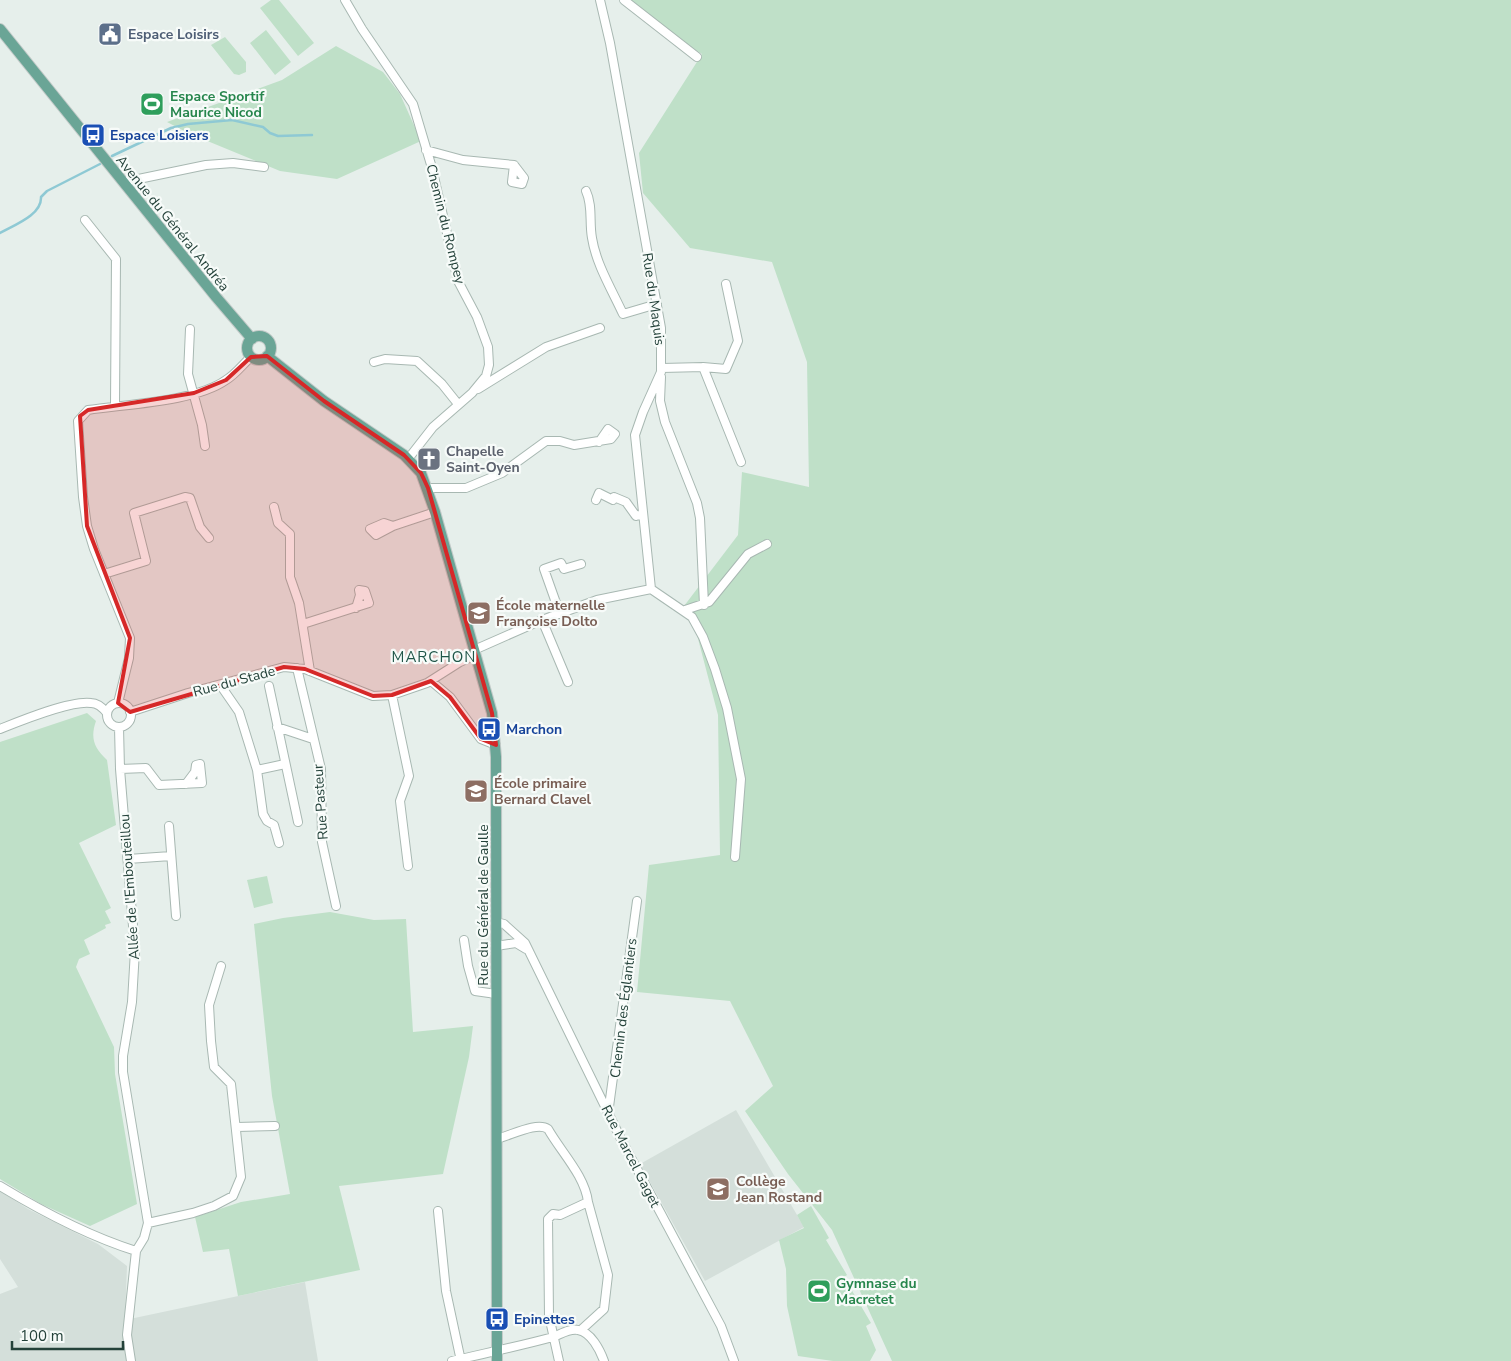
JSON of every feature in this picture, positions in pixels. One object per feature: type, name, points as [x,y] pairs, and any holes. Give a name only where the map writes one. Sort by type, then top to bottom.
[{"type":"main road","name":"Avenue du Général Andréa","points":[[0,29],[252,339]]},
{"type":"main road","points":[[262,336],[268,340],[271,350],[267,356],[261,360],[251,356],[248,350],[252,339],[262,336]]},
{"type":"main road","name":"Rue du Général de Gaulle","points":[[267,356],[311,392],[408,459],[421,473],[428,488],[494,723],[496,746],[497,1361]]},
{"type":"street","name":"Chemin du Rompey","points":[[345,0],[362,29],[413,104],[458,281],[477,317],[488,348],[489,365],[486,376],[472,393],[433,427],[408,459]]},
{"type":"street","name":"Rue du Maquis","points":[[600,0],[610,43],[657,304],[662,370],[635,435],[651,589]]},
{"type":"street","points":[[624,0],[697,57]]},
{"type":"street","points":[[426,150],[463,160],[514,165]]},
{"type":"street","points":[[124,182],[206,165],[233,163],[264,167]]},
{"type":"street","points":[[586,192],[590,199],[592,238],[597,256],[623,314],[657,304]]},
{"type":"street","points":[[85,220],[116,260],[115,406]]},
{"type":"street","points":[[704,605],[700,518],[697,503],[665,422],[660,401],[662,370],[703,367],[726,369],[738,341],[726,284]]},
{"type":"street","points":[[472,393],[546,347],[600,328]]},
{"type":"street","points":[[190,329],[188,374],[205,446]]},
{"type":"street","points":[[118,703],[130,646],[87,526],[83,497],[78,421],[88,410],[194,393],[226,380],[251,356]]},
{"type":"street","points":[[374,362],[385,359],[417,361],[442,384],[458,404]]},
{"type":"street","points":[[703,367],[741,462]]},
{"type":"street","points":[[428,488],[466,488],[502,474],[546,442],[560,441],[574,445],[599,442]]},
{"type":"street","points":[[596,500],[599,494],[613,500],[614,497],[626,502],[636,516],[643,514]]},
{"type":"street","points":[[104,574],[146,561],[134,513],[185,497],[190,498],[200,528],[209,538]]},
{"type":"street","points":[[274,508],[278,523],[290,534],[290,577],[303,624],[310,671]]},
{"type":"street","points":[[393,526],[435,512]]},
{"type":"street","points":[[686,610],[704,605],[720,590],[748,554],[767,544]]},
{"type":"street","points":[[560,614],[544,569],[561,563],[564,569],[580,564]]},
{"type":"street","points":[[475,652],[542,620],[597,600],[651,589],[686,610],[703,637],[727,708],[741,779],[734,857]]},
{"type":"street","points":[[303,624],[356,608]]},
{"type":"street","points":[[542,620],[568,682]]},
{"type":"street","name":"Rue du Stade","points":[[130,712],[284,668],[310,671],[373,696],[392,695],[431,681],[475,652]]},
{"type":"street","name":"Rue Pasteur","points":[[297,668],[321,770],[322,842],[336,906]]},
{"type":"street","points":[[431,681],[443,689],[457,705],[481,740],[496,746]]},
{"type":"street","points":[[221,686],[239,712],[257,770],[263,814],[267,821],[274,825],[279,843]]},
{"type":"street","points":[[269,686],[284,764],[298,822]]},
{"type":"street","points":[[392,695],[409,776],[400,801],[408,866]]},
{"type":"street","points":[[0,728],[74,705],[91,702],[104,708],[110,723],[119,727],[128,722],[130,712],[124,704],[118,703],[109,708],[107,713]]},
{"type":"street","name":"Allée de l'Embouteillou","points":[[119,727],[120,769],[134,927],[134,977],[123,1072],[148,1223]]},
{"type":"street","points":[[277,727],[313,739]]},
{"type":"street","points":[[257,770],[284,764]]},
{"type":"street","points":[[120,769],[146,768],[159,785],[186,784]]},
{"type":"street","points":[[169,826],[176,916]]},
{"type":"street","points":[[128,859],[170,856]]},
{"type":"street","name":"Chemin des Églantiers","points":[[608,1114],[637,901]]},
{"type":"street","name":"Rue Marcel Gaget","points":[[496,922],[504,924],[517,934],[528,950],[608,1114],[721,1326],[734,1361]]},
{"type":"street","points":[[464,940],[468,966],[475,991],[496,994]]},
{"type":"street","points":[[496,946],[516,943],[528,950]]},
{"type":"street","points":[[131,1361],[127,1335],[136,1251],[144,1238],[148,1223],[193,1213],[233,1196],[241,1178],[231,1084],[214,1067],[208,1005],[221,966]]},
{"type":"street","points":[[496,1139],[511,1136],[536,1125],[543,1126],[548,1129],[583,1184],[608,1275],[604,1309],[581,1330]]},
{"type":"street","points":[[237,1127],[275,1126]]},
{"type":"street","points":[[0,1186],[56,1217],[102,1239],[136,1251]]},
{"type":"street","points":[[559,1361],[548,1316],[548,1219],[553,1214],[560,1214],[588,1202]]},
{"type":"street","points":[[438,1211],[446,1291],[458,1360],[553,1337],[572,1330],[581,1330],[588,1335],[600,1351],[604,1361]]},
{"type":"highlighted area","points":[[267,356],[324,401],[404,455],[421,473],[428,488],[492,713],[496,745],[481,739],[450,697],[431,681],[392,695],[373,696],[305,669],[284,667],[130,712],[118,703],[130,638],[87,526],[80,416],[88,410],[194,393],[226,380],[251,357]]},
{"type":"shaded area","name":"Collège Jean Rostand","points":[[736,1110],[804,1227],[705,1281],[640,1164]]},
{"type":"shaded area","points":[[0,1191],[28,1209],[98,1244],[127,1266],[125,1320],[305,1282],[318,1361],[0,1361],[0,1294],[18,1287],[0,1259]]},
{"type":"green space","points":[[271,0],[279,0],[314,43],[298,56],[260,8]]},
{"type":"green space","points":[[630,0],[1511,0],[1511,1361],[892,1361],[832,1230],[788,1174],[745,1111],[773,1086],[730,1001],[637,992],[649,865],[720,855],[718,715],[696,631],[681,610],[738,535],[742,472],[809,487],[807,362],[772,262],[690,248],[643,193],[639,153],[702,54],[680,40]]},
{"type":"green space","points":[[266,30],[291,62],[275,75],[250,43]]},
{"type":"green space","points":[[225,37],[246,62],[246,72],[239,75],[234,74],[211,45]]},
{"type":"green space","points":[[336,46],[383,72],[400,94],[421,141],[337,179],[280,171],[188,133],[167,122],[282,80]]},
{"type":"green space","points":[[87,713],[96,721],[93,733],[94,742],[107,760],[116,825],[79,843],[111,908],[105,911],[111,923],[105,925],[106,928],[84,940],[90,954],[79,959],[76,967],[114,1047],[115,1074],[137,1204],[90,1226],[41,1204],[0,1179],[0,742]]},
{"type":"green space","points":[[267,876],[273,903],[254,908],[247,880]]},
{"type":"green space","points":[[330,912],[374,920],[406,919],[413,1032],[473,1026],[469,1057],[443,1174],[339,1186],[360,1270],[238,1296],[229,1249],[203,1252],[195,1217],[241,1202],[290,1194],[272,1096],[254,924]]},
{"type":"green space","name":"Gymnase du Macretet","points":[[811,1206],[829,1238],[826,1240],[847,1275],[844,1277],[871,1323],[866,1326],[876,1350],[870,1361],[833,1361],[798,1356],[787,1306],[786,1269],[779,1240],[804,1228],[797,1215]]},
{"type":"waterway","points":[[112,156],[171,128],[188,124],[232,120],[263,127],[270,133],[278,136],[312,135]]},
{"type":"waterway","points":[[0,233],[32,214],[37,209],[41,197],[47,191],[100,164]]},
{"type":"place","name":"Espace Loisirs","points":[[110,34]]},
{"type":"place","name":"Espace Sportif Maurice Nicod","points":[[152,104]]},
{"type":"place","name":"Espace Loisiers","points":[[93,135]]},
{"type":"place","name":"Chapelle Saint-Oyen","points":[[429,459]]},
{"type":"place","name":"École maternelle Françoise Dolto","points":[[479,613]]},
{"type":"place","name":"Marchon","points":[[489,729]]},
{"type":"place","name":"École primaire Bernard Clavel","points":[[476,791]]},
{"type":"place","name":"Collège Jean Rostand","points":[[718,1189]]},
{"type":"place","name":"Gymnase du Macretet","points":[[819,1291]]},
{"type":"place","name":"Epinettes","points":[[497,1319]]},
{"type":"district","name":"MARCHON","points":[[434,657]]}]
